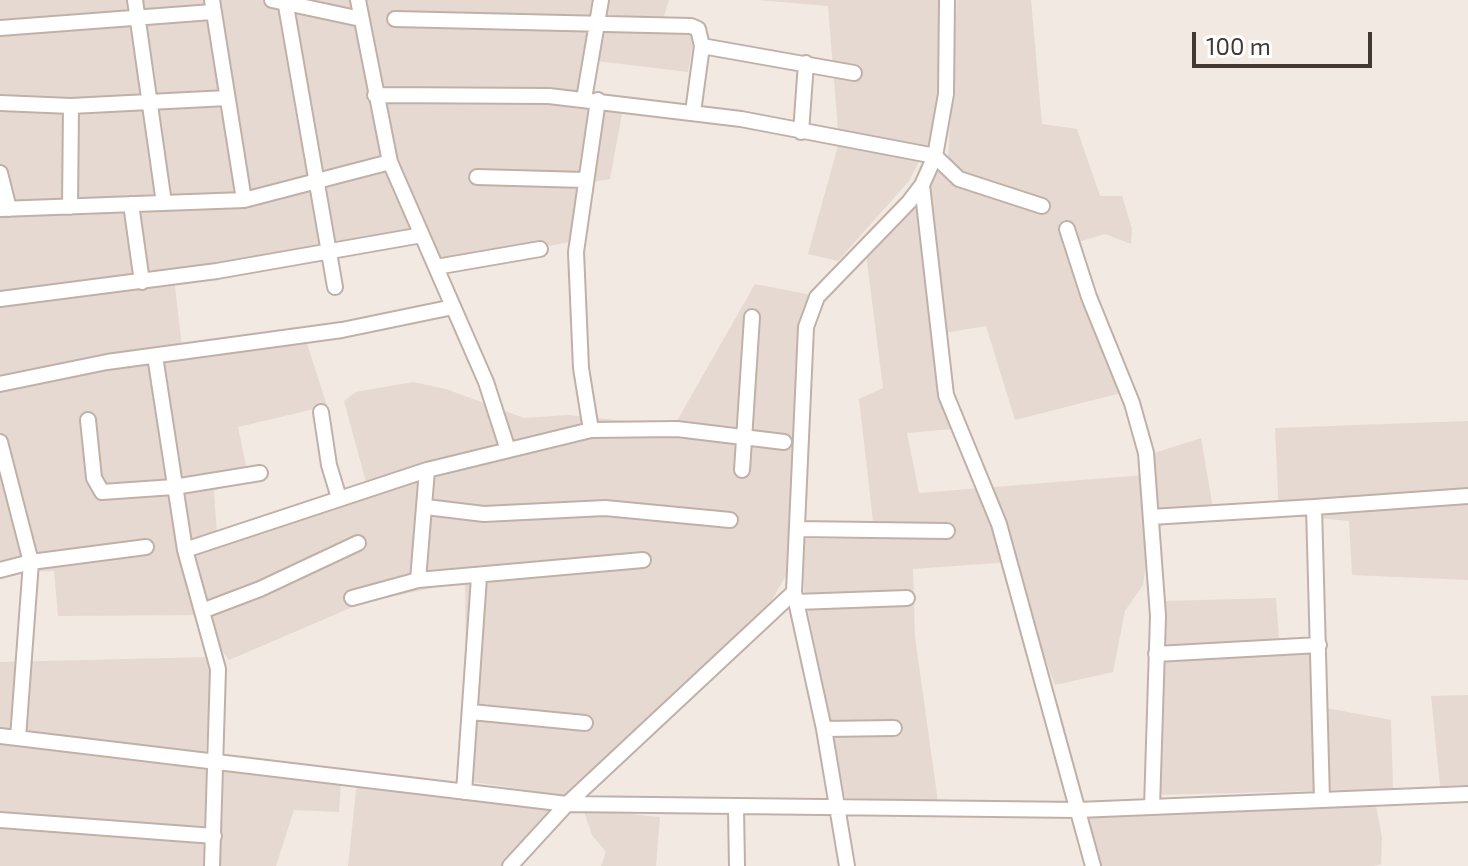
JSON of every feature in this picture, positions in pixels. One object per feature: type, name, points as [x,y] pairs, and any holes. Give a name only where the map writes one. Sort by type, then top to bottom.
[{"type":"street","points":[[135,0],[164,203]]},
{"type":"street","points":[[358,0],[390,162],[486,382],[508,450]]},
{"type":"street","points":[[591,430],[581,368],[576,252],[601,0]]},
{"type":"street","points":[[847,866],[824,729],[795,597],[806,327],[817,297],[922,185],[935,156],[946,94],[947,0]]},
{"type":"street","points":[[335,287],[281,1],[361,19]]},
{"type":"street","points":[[0,28],[138,18],[212,6],[244,200]]},
{"type":"street","points":[[395,19],[597,22],[697,28],[702,46],[693,112]]},
{"type":"street","points":[[702,46],[854,73]]},
{"type":"street","points":[[801,132],[806,63]]},
{"type":"street","points":[[375,95],[591,100],[693,112],[935,156],[959,179],[1042,206]]},
{"type":"street","points":[[0,103],[71,106],[227,98]]},
{"type":"street","points":[[70,207],[71,106]]},
{"type":"street","points":[[0,173],[5,209],[244,200],[390,162]]},
{"type":"street","points":[[477,177],[585,180]]},
{"type":"street","points":[[922,185],[946,395],[999,524],[1093,866]]},
{"type":"street","points":[[131,204],[142,282]]},
{"type":"street","points":[[1067,229],[1089,297],[1132,403],[1146,453],[1158,616],[1152,807]]},
{"type":"street","points":[[0,299],[142,282],[422,235]]},
{"type":"street","points":[[436,267],[540,249]]},
{"type":"street","points":[[0,384],[107,362],[342,330],[453,307]]},
{"type":"street","points":[[742,470],[752,317]]},
{"type":"street","points":[[155,356],[185,550],[218,669],[218,762],[212,866]]},
{"type":"street","points":[[321,412],[329,465],[339,498]]},
{"type":"street","points":[[88,420],[94,478],[102,492],[174,487],[260,473]]},
{"type":"street","points":[[185,550],[427,470],[591,430],[677,429],[784,442]]},
{"type":"street","points":[[0,442],[31,562],[18,738]]},
{"type":"street","points":[[418,580],[427,470]]},
{"type":"street","points":[[1151,517],[1468,496]]},
{"type":"street","points":[[426,507],[484,514],[605,508],[730,520]]},
{"type":"street","points":[[1314,507],[1322,800]]},
{"type":"street","points":[[797,529],[947,531]]},
{"type":"street","points":[[202,611],[260,589],[358,543]]},
{"type":"street","points":[[0,570],[31,562],[146,547]]},
{"type":"street","points":[[352,598],[418,580],[479,577],[643,560]]},
{"type":"street","points":[[464,792],[479,577]]},
{"type":"street","points":[[519,863],[567,804],[795,597],[907,598]]},
{"type":"street","points":[[1156,654],[1319,645]]},
{"type":"street","points":[[471,712],[585,723]]},
{"type":"street","points":[[824,729],[894,728]]},
{"type":"street","points":[[0,736],[567,804],[1078,810],[1468,794]]},
{"type":"street","points":[[736,808],[737,866]]},
{"type":"street","points":[[0,820],[214,836]]},
{"type":"shaded area","points":[[0,0],[669,0],[664,16],[695,32],[688,72],[596,61],[587,98],[623,108],[610,179],[592,182],[576,241],[441,265],[416,232],[174,278],[182,347],[304,334],[327,406],[238,427],[248,476],[214,491],[217,536],[367,486],[344,401],[356,392],[413,382],[446,389],[524,418],[568,415],[674,426],[755,284],[812,295],[788,572],[765,612],[573,797],[467,781],[465,581],[362,603],[229,660],[196,615],[58,616],[54,571],[0,573]]},
{"type":"shaded area","points":[[758,0],[942,0],[943,72],[936,128],[909,181],[838,261],[808,254],[839,142],[828,6]]},
{"type":"shaded area","points":[[957,0],[1031,0],[1042,124],[1077,129],[1100,196],[1122,196],[1132,229],[1131,244],[1105,234],[1065,246],[1074,279],[1115,360],[1125,392],[1015,420],[986,326],[938,334],[952,429],[907,433],[919,493],[1144,475],[1151,454],[1201,438],[1214,514],[1164,522],[1149,547],[1143,585],[1125,611],[1113,672],[1055,685],[1010,562],[913,569],[915,637],[938,802],[846,802],[804,590],[799,539],[875,539],[859,399],[883,388],[866,254],[914,206],[948,157]]},
{"type":"shaded area","points":[[1468,421],[1468,580],[1352,575],[1349,521],[1279,514],[1275,428]]},
{"type":"shaded area","points":[[1276,598],[1279,638],[1318,641],[1326,708],[1391,720],[1393,789],[1156,795],[1163,601]]},
{"type":"shaded area","points":[[208,657],[211,686],[205,760],[341,783],[339,812],[294,810],[276,866],[0,866],[0,662]]},
{"type":"shaded area","points":[[1468,695],[1468,785],[1440,786],[1431,696]]},
{"type":"shaded area","points":[[357,781],[566,809],[515,866],[348,866]]},
{"type":"shaded area","points":[[1376,806],[1382,837],[1381,864],[1373,866],[1092,866],[1086,816]]},
{"type":"shaded area","points":[[583,809],[660,817],[656,866],[601,866],[606,852],[592,835]]}]
